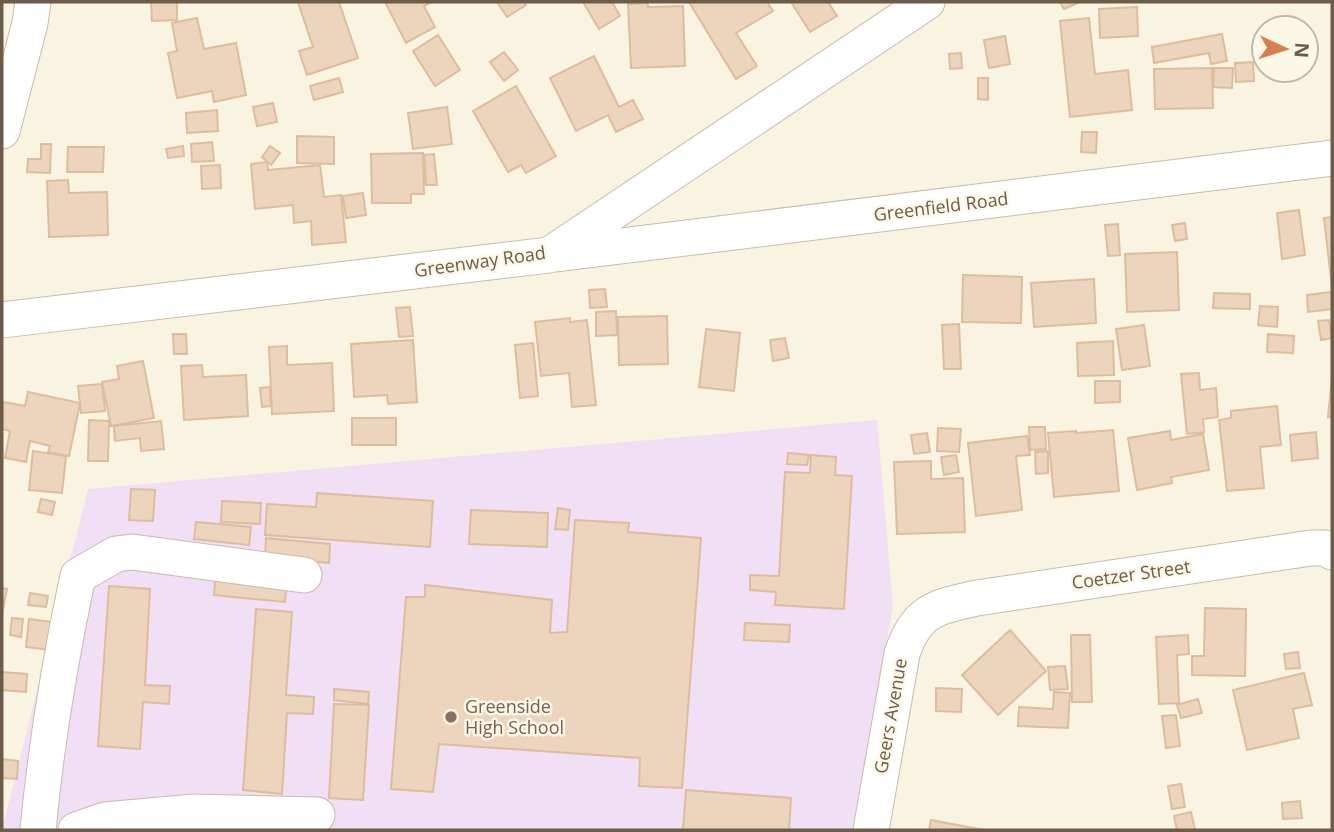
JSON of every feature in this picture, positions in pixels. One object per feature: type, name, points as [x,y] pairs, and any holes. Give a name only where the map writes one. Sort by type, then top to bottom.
[{"type":"street","points":[[2,131],[33,2]]},
{"type":"street","name":"Greenway Road","points":[[2,320],[549,255],[927,2]]},
{"type":"street","name":"Greenfield Road","points":[[549,255],[1332,158]]},
{"type":"street","name":"Coetzer Street","points":[[930,611],[978,597],[1297,550],[1319,548],[1332,552]]},
{"type":"street","points":[[38,830],[44,765],[65,636],[78,576],[116,554],[132,551],[304,575]]},
{"type":"street","name":"Geers Avenue","points":[[871,830],[902,654],[908,636],[930,611]]},
{"type":"street","points":[[76,830],[105,820],[194,812],[317,815]]},
{"type":"shaded area","name":"Greenside High School","points":[[877,420],[893,607],[852,830],[2,830],[88,489]]},
{"type":"building","points":[[151,2],[177,2],[177,20],[152,21]]},
{"type":"building","points":[[298,2],[339,2],[358,58],[307,75],[299,51],[313,47]]},
{"type":"building","points":[[385,2],[432,2],[424,6],[435,27],[406,43]]},
{"type":"building","points":[[497,2],[524,2],[526,5],[507,17]]},
{"type":"building","points":[[583,2],[612,2],[620,16],[599,29]]},
{"type":"building","points":[[689,2],[767,2],[773,11],[736,33],[757,66],[736,79]]},
{"type":"building","points":[[791,2],[828,2],[837,16],[810,32]]},
{"type":"building","points":[[1060,2],[1080,2],[1064,9]]},
{"type":"building","points":[[648,3],[648,7],[683,6],[685,66],[631,68],[628,4]]},
{"type":"building","points":[[1137,7],[1138,36],[1100,38],[1099,9]]},
{"type":"building","points":[[197,18],[204,49],[236,43],[246,95],[214,102],[212,91],[177,98],[168,53],[177,51],[172,23]]},
{"type":"building","points":[[1089,18],[1095,74],[1128,70],[1132,110],[1070,117],[1060,21]]},
{"type":"building","points":[[1222,34],[1227,61],[1211,64],[1209,53],[1154,63],[1152,47]]},
{"type":"building","points":[[438,35],[460,70],[435,86],[413,51]]},
{"type":"building","points":[[1005,36],[1010,64],[989,68],[984,40]]},
{"type":"building","points":[[504,52],[518,70],[504,81],[490,62]]},
{"type":"building","points":[[961,53],[962,68],[950,69],[949,54]]},
{"type":"building","points":[[594,56],[619,107],[633,100],[643,119],[616,132],[608,115],[576,131],[550,78]]},
{"type":"building","points":[[1250,62],[1250,81],[1236,82],[1235,63]]},
{"type":"building","points":[[1212,68],[1213,108],[1155,109],[1154,69]]},
{"type":"building","points":[[1214,68],[1233,68],[1232,88],[1213,87]]},
{"type":"building","points":[[339,78],[343,92],[314,100],[310,86]]},
{"type":"building","points":[[978,78],[988,78],[988,100],[978,99]]},
{"type":"building","points":[[516,86],[556,156],[526,173],[521,165],[508,172],[473,111]]},
{"type":"building","points":[[273,103],[277,122],[257,126],[253,107]]},
{"type":"building","points":[[447,107],[452,144],[413,149],[408,113]]},
{"type":"building","points":[[217,110],[218,131],[187,133],[186,113]]},
{"type":"building","points":[[1082,132],[1097,132],[1096,153],[1081,152]]},
{"type":"building","points":[[297,136],[334,137],[334,164],[297,163]]},
{"type":"building","points":[[212,142],[214,161],[192,162],[191,144]]},
{"type":"building","points":[[41,144],[51,144],[50,173],[27,172],[28,159],[41,159]]},
{"type":"building","points":[[183,146],[184,156],[168,158],[166,149]]},
{"type":"building","points":[[270,146],[280,153],[271,165],[262,157]]},
{"type":"building","points":[[68,147],[104,147],[103,172],[67,172]]},
{"type":"building","points":[[423,153],[424,194],[411,194],[411,203],[372,203],[371,154]]},
{"type":"building","points":[[434,154],[437,185],[426,185],[424,155]]},
{"type":"building","points":[[267,162],[268,170],[320,165],[324,197],[341,195],[346,242],[312,245],[311,221],[294,223],[293,205],[255,209],[251,164]]},
{"type":"building","points":[[220,165],[221,188],[202,189],[201,166]]},
{"type":"building","points":[[68,180],[69,193],[107,192],[108,235],[49,237],[47,181]]},
{"type":"building","points":[[363,193],[366,215],[346,218],[343,196]]},
{"type":"building","points":[[1299,210],[1305,255],[1282,259],[1277,213]]},
{"type":"building","points":[[1332,217],[1332,288],[1324,218]]},
{"type":"building","points":[[1185,223],[1187,239],[1175,241],[1172,225]]},
{"type":"building","points":[[1118,224],[1120,255],[1108,256],[1105,225]]},
{"type":"building","points":[[1177,252],[1179,310],[1127,312],[1125,254]]},
{"type":"building","points":[[963,275],[1022,277],[1021,323],[962,322]]},
{"type":"building","points":[[1094,279],[1096,323],[1034,327],[1031,283]]},
{"type":"building","points":[[605,289],[607,307],[590,308],[589,290]]},
{"type":"building","points":[[1332,292],[1332,309],[1308,312],[1307,295]]},
{"type":"building","points":[[1214,293],[1250,294],[1250,309],[1213,308]]},
{"type":"building","points":[[1260,306],[1278,307],[1277,327],[1258,325]]},
{"type":"building","points":[[410,307],[413,336],[399,337],[396,308]]},
{"type":"building","points":[[616,311],[617,335],[596,336],[596,312]]},
{"type":"building","points":[[667,316],[668,364],[619,365],[618,317]]},
{"type":"building","points":[[570,318],[570,322],[587,320],[596,405],[572,407],[569,373],[541,376],[535,322]]},
{"type":"building","points":[[1329,320],[1332,338],[1321,340],[1318,321]]},
{"type":"building","points":[[959,324],[961,369],[944,369],[942,325]]},
{"type":"building","points":[[1144,325],[1150,366],[1122,370],[1116,329]]},
{"type":"building","points":[[706,329],[740,333],[734,391],[699,387]]},
{"type":"building","points":[[173,334],[186,334],[187,354],[174,354]]},
{"type":"building","points":[[1268,334],[1294,336],[1293,353],[1267,352]]},
{"type":"building","points":[[785,338],[789,358],[773,361],[770,340]]},
{"type":"building","points":[[413,340],[417,402],[388,404],[387,395],[354,397],[351,344]]},
{"type":"building","points":[[1113,341],[1114,375],[1078,376],[1077,343]]},
{"type":"building","points":[[533,343],[538,396],[520,398],[515,345]]},
{"type":"building","points":[[287,346],[287,365],[332,363],[334,411],[272,414],[269,347]]},
{"type":"building","points":[[143,361],[154,418],[111,426],[102,382],[119,379],[117,366]]},
{"type":"building","points":[[202,365],[203,377],[246,375],[248,416],[184,420],[181,366]]},
{"type":"building","points":[[1199,373],[1200,390],[1216,388],[1218,417],[1203,419],[1204,432],[1187,434],[1181,374]]},
{"type":"building","points":[[1332,377],[1332,417],[1328,417]]},
{"type":"building","points":[[1095,381],[1120,381],[1120,402],[1095,403]]},
{"type":"building","points":[[102,384],[105,411],[81,413],[78,386]]},
{"type":"building","points":[[270,387],[271,406],[262,407],[260,388]]},
{"type":"building","points":[[28,392],[80,403],[69,456],[48,452],[50,446],[30,441],[26,462],[5,458],[10,431],[2,429],[3,402],[25,406]]},
{"type":"building","points":[[1277,406],[1281,445],[1260,447],[1264,488],[1227,491],[1219,420],[1231,418],[1231,411]]},
{"type":"building","points":[[352,418],[396,418],[396,445],[352,445]]},
{"type":"building","points":[[89,420],[109,421],[108,461],[88,461]]},
{"type":"building","points":[[161,421],[164,449],[141,451],[140,438],[115,441],[114,426]]},
{"type":"building","points":[[1029,427],[1045,427],[1046,449],[1030,450]]},
{"type":"building","points":[[938,428],[961,429],[959,452],[937,451]]},
{"type":"building","points":[[1113,430],[1119,491],[1054,497],[1048,433]]},
{"type":"building","points":[[1170,431],[1171,440],[1203,434],[1209,470],[1171,477],[1172,483],[1137,490],[1128,438]]},
{"type":"building","points":[[1316,432],[1318,458],[1292,461],[1290,435]]},
{"type":"building","points":[[927,433],[930,452],[914,454],[911,435]]},
{"type":"building","points":[[1027,436],[1030,455],[1016,456],[1022,510],[976,516],[968,443]]},
{"type":"building","points":[[33,451],[66,456],[62,493],[29,490]]},
{"type":"building","points":[[1048,451],[1048,473],[1036,474],[1035,452]]},
{"type":"building","points":[[788,453],[809,455],[807,465],[787,464]]},
{"type":"building","points":[[811,455],[836,457],[835,475],[852,476],[844,609],[775,605],[776,592],[750,590],[750,575],[779,576],[785,472],[810,473]]},
{"type":"building","points":[[956,455],[959,472],[944,475],[941,457]]},
{"type":"building","points":[[931,461],[931,479],[963,478],[965,532],[897,534],[894,462]]},
{"type":"building","points":[[131,489],[155,490],[153,521],[129,520]]},
{"type":"building","points":[[317,493],[433,501],[430,547],[265,535],[267,504],[316,507]]},
{"type":"building","points":[[41,499],[55,502],[52,515],[38,512]]},
{"type":"building","points":[[222,501],[261,503],[260,524],[221,522]]},
{"type":"building","points":[[558,508],[570,510],[568,530],[555,529]]},
{"type":"building","points":[[471,510],[548,513],[547,547],[469,544]]},
{"type":"building","points":[[575,520],[629,523],[628,532],[701,538],[682,788],[639,786],[640,758],[439,744],[433,792],[391,789],[406,597],[425,597],[425,585],[552,600],[550,633],[567,632]]},
{"type":"building","points":[[196,522],[251,527],[249,545],[194,539]]},
{"type":"building","points":[[266,538],[330,544],[329,563],[265,557]]},
{"type":"building","points":[[215,581],[286,588],[285,602],[214,595]]},
{"type":"building","points":[[109,586],[150,589],[145,685],[170,686],[169,704],[143,702],[140,749],[98,746]]},
{"type":"building","points":[[2,588],[7,589],[2,614]]},
{"type":"building","points":[[30,593],[48,596],[46,607],[28,605]]},
{"type":"building","points":[[1205,608],[1246,609],[1245,676],[1192,675],[1192,656],[1204,656]]},
{"type":"building","points":[[256,609],[292,612],[286,695],[314,697],[313,714],[287,713],[282,794],[243,790]]},
{"type":"building","points":[[12,618],[23,619],[21,637],[10,635]]},
{"type":"building","points":[[29,619],[53,622],[49,650],[26,647]]},
{"type":"building","points":[[745,623],[790,625],[789,642],[744,640]]},
{"type":"building","points":[[1010,630],[1046,671],[998,715],[962,675]]},
{"type":"building","points":[[1071,635],[1090,635],[1092,702],[1072,702]]},
{"type":"building","points":[[1188,635],[1189,654],[1177,655],[1179,703],[1159,704],[1156,637]]},
{"type":"building","points":[[1298,652],[1300,668],[1286,669],[1284,654]]},
{"type":"building","points":[[1065,666],[1068,689],[1050,690],[1048,667]]},
{"type":"building","points":[[2,672],[27,674],[26,692],[2,690]]},
{"type":"building","points":[[1304,673],[1312,705],[1293,709],[1299,738],[1247,750],[1233,690]]},
{"type":"building","points":[[936,688],[962,689],[961,712],[936,711]]},
{"type":"building","points":[[334,689],[369,692],[368,704],[334,700]]},
{"type":"building","points":[[1054,692],[1070,693],[1068,728],[1018,726],[1019,707],[1053,709]]},
{"type":"building","points":[[1198,699],[1202,713],[1181,718],[1177,705]]},
{"type":"building","points":[[334,704],[369,705],[363,800],[329,798]]},
{"type":"building","points":[[1176,715],[1180,746],[1166,748],[1162,716]]},
{"type":"building","points":[[2,759],[18,761],[17,779],[2,778]]},
{"type":"building","points":[[1181,784],[1185,807],[1172,809],[1168,786]]},
{"type":"building","points":[[686,790],[791,798],[789,830],[683,830]]},
{"type":"building","points":[[1300,801],[1302,818],[1283,819],[1282,803]]},
{"type":"building","points":[[1191,812],[1195,830],[1177,830],[1174,816]]},
{"type":"building","points":[[931,820],[984,830],[929,830]]},
{"type":"place","name":"Greenside High School","points":[[451,717]]}]
